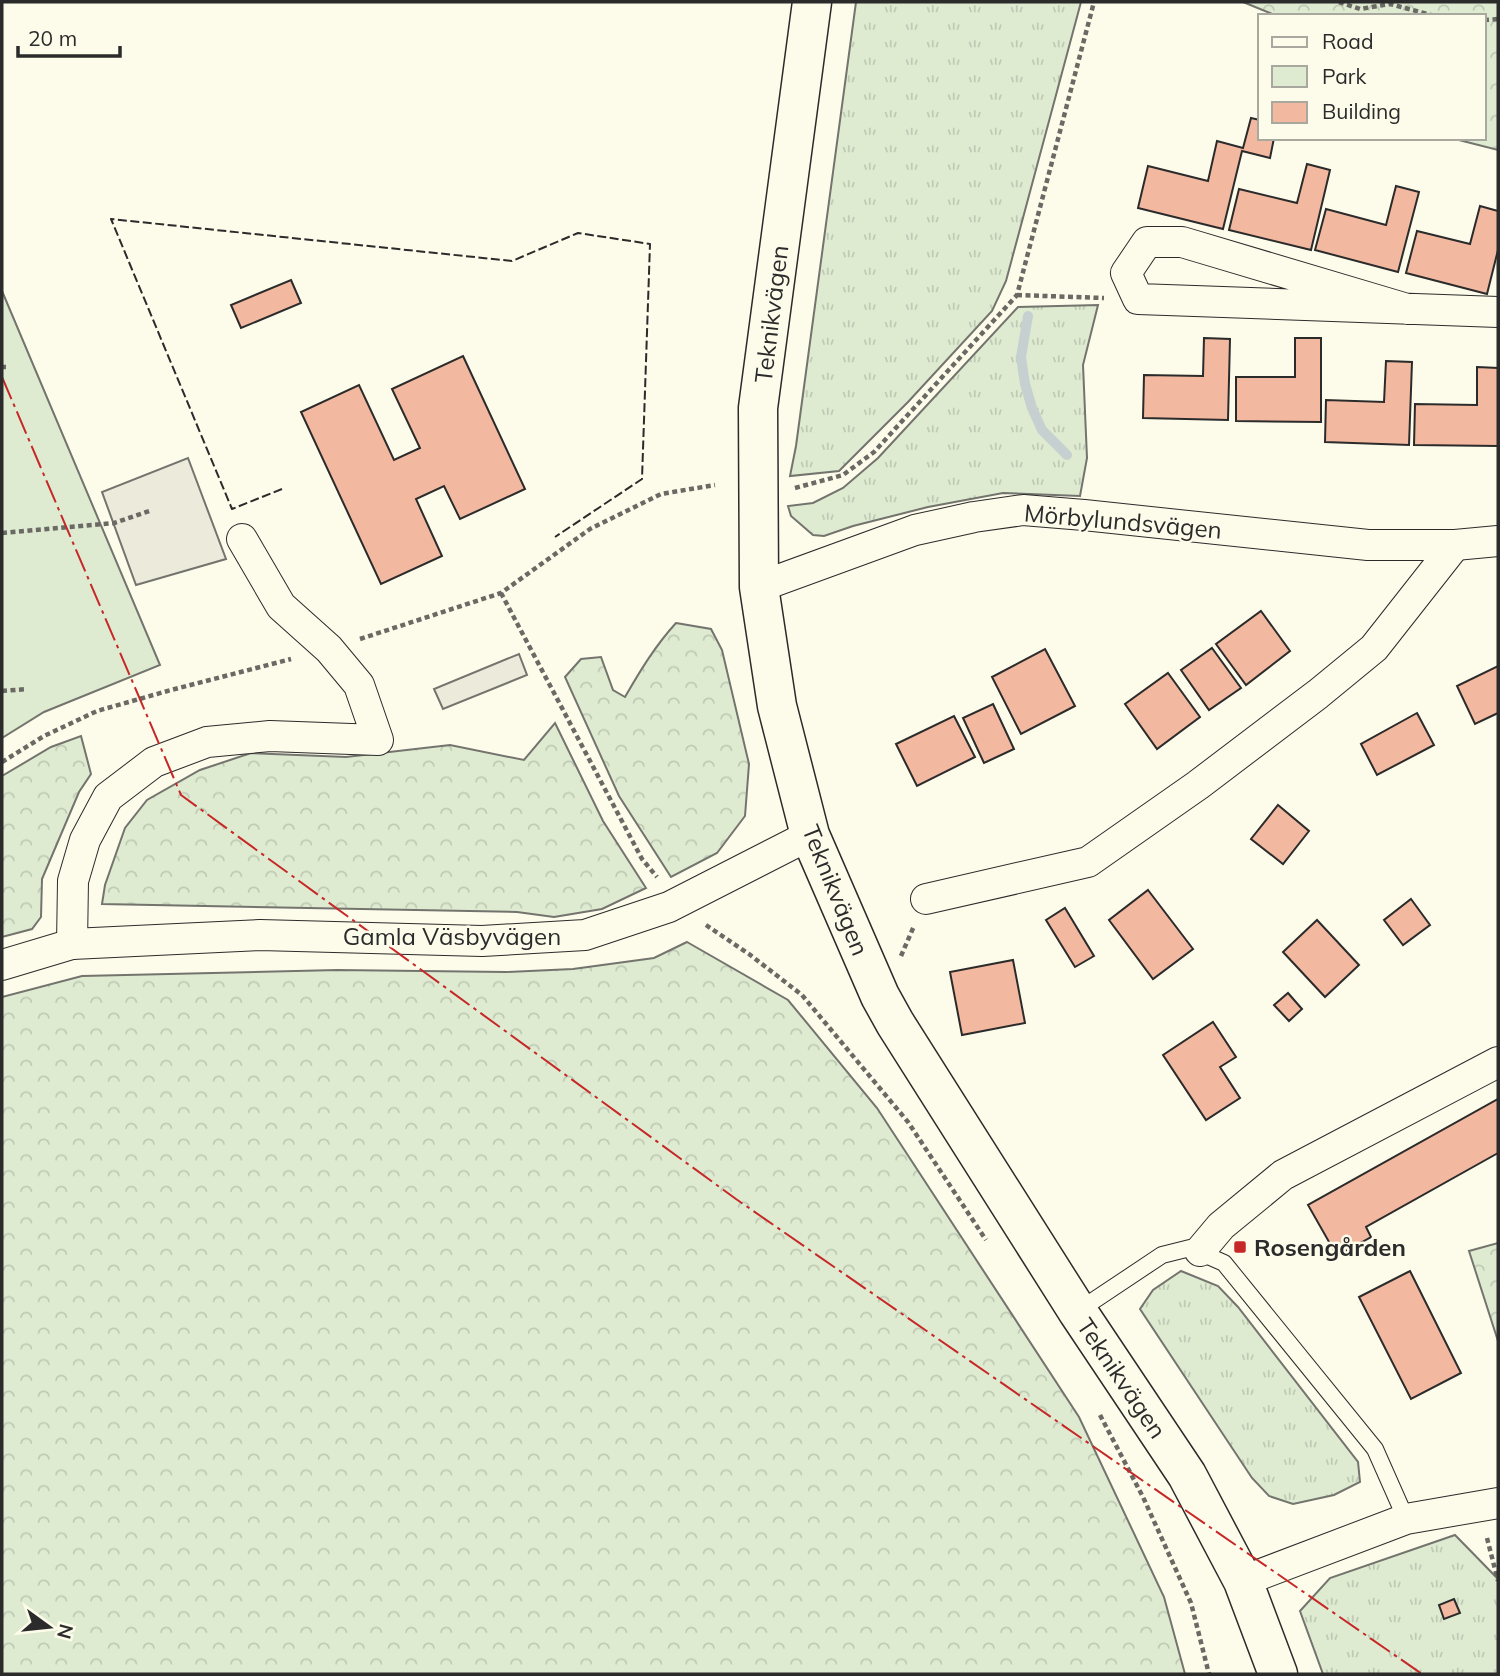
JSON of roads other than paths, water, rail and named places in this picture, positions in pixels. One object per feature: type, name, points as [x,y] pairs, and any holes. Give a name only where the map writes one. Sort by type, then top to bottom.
[{"type":"street","name":"Teknikvägen","points":[[812,2],[758,408],[759,587],[777,706],[810,835],[880,996],[895,1023],[1078,1312],[1187,1475],[1243,1581],[1278,1674]]},
{"type":"street","points":[[1407,309],[1182,242],[1147,242],[1125,273],[1138,299],[1407,309],[1498,312]]},
{"type":"street","name":"Mörbylundsvägen","points":[[759,587],[915,530],[1023,510],[1368,545],[1455,545],[1498,541]]},
{"type":"street","points":[[72,944],[73,881],[85,839],[108,797],[155,762],[207,742],[270,736],[378,740],[359,685],[328,649],[281,606],[242,539]]},
{"type":"street","points":[[926,899],[1088,862],[1198,785],[1374,648],[1455,545]]},
{"type":"street","name":"Gamla Väsbyvägen","points":[[2,965],[72,944],[260,935],[482,941],[585,935],[668,907],[810,835]]},
{"type":"street","points":[[1200,1251],[1220,1226],[1283,1175],[1498,1062]]},
{"type":"street","points":[[1243,1581],[1406,1519],[1489,1505]]},
{"type":"lane","points":[[1078,1312],[1162,1255],[1190,1248],[1224,1263],[1375,1449],[1406,1519]]},
{"type":"waterway","points":[[1028,316],[1021,357],[1025,384],[1042,430],[1067,455]]},
{"type":"place","name":"Rosengården","points":[[1240,1247]]}]
